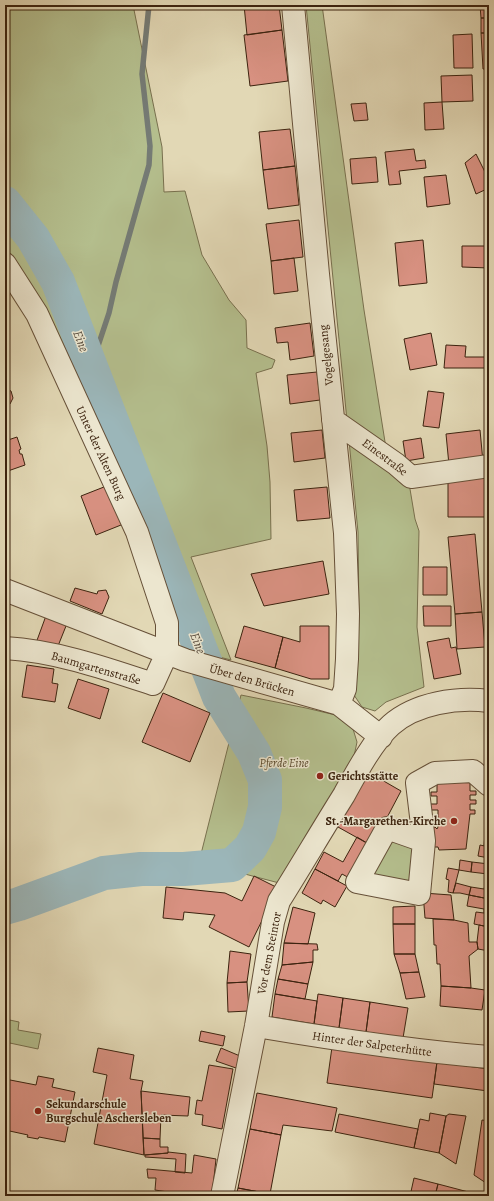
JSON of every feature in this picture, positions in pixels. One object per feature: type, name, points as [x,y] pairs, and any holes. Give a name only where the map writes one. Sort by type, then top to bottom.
[{"type":"street","name":"Vogelgesang","points":[[293,5],[317,267],[345,533],[348,614],[347,666],[344,689],[339,704]]},
{"type":"street","name":"Unter der Alten Burg","points":[[5,264],[37,314],[137,532],[167,623],[176,657]]},
{"type":"street","name":"Einestraße","points":[[333,420],[396,464],[411,477],[489,466]]},
{"type":"street","name":"Über den Brücken","points":[[5,590],[176,657],[236,676],[339,704],[381,736]]},
{"type":"street","name":"Baumgartenstraße","points":[[5,648],[23,649],[65,658],[153,684],[176,657]]},
{"type":"street","name":"Vor dem Steintor","points":[[222,1196],[256,1026],[273,922],[279,901],[363,763],[381,736],[392,725],[405,715],[436,703],[459,700],[489,701]]},
{"type":"street","points":[[424,842],[416,783],[435,773],[473,771],[489,785]]},
{"type":"street","name":"Hinter der Salpeterhütte","points":[[256,1026],[338,1040],[444,1054],[489,1058]]},
{"type":"green space","points":[[5,5],[133,5],[162,147],[164,192],[185,191],[202,255],[229,300],[246,320],[247,348],[275,360],[272,368],[256,373],[267,446],[270,482],[271,539],[191,557],[231,660],[188,649],[144,524],[69,354],[5,246]]},
{"type":"green space","points":[[306,5],[322,5],[364,310],[389,467],[409,483],[415,519],[419,531],[417,627],[424,687],[386,702],[375,711],[362,707],[354,695],[359,615],[358,532]]},
{"type":"green space","name":"Pferde Eine","points":[[241,695],[344,717],[353,729],[357,742],[353,761],[283,884],[199,862]]},
{"type":"green space","points":[[389,833],[419,846],[413,886],[367,876]]},
{"type":"green space","points":[[5,1019],[19,1022],[18,1030],[41,1034],[38,1049],[5,1042]]},
{"type":"building","points":[[244,5],[279,5],[282,30],[247,35]]},
{"type":"building","points":[[480,5],[489,5],[489,18],[481,18]]},
{"type":"building","points":[[481,18],[489,18],[489,33],[481,33]]},
{"type":"building","points":[[282,30],[288,81],[250,86],[244,35]]},
{"type":"building","points":[[481,33],[489,33],[489,69],[483,69]]},
{"type":"building","points":[[472,34],[473,68],[454,68],[453,35]]},
{"type":"building","points":[[472,75],[473,101],[442,102],[441,76]]},
{"type":"building","points":[[442,102],[444,129],[425,130],[424,103]]},
{"type":"building","points":[[366,103],[368,120],[354,121],[351,104]]},
{"type":"building","points":[[290,129],[295,166],[263,170],[259,132]]},
{"type":"building","points":[[414,149],[416,161],[425,160],[426,168],[399,171],[401,184],[389,185],[385,152]]},
{"type":"building","points":[[476,154],[489,180],[489,188],[476,194],[465,163]]},
{"type":"building","points":[[376,157],[378,182],[352,184],[350,159]]},
{"type":"building","points":[[295,166],[299,205],[268,209],[263,170]]},
{"type":"building","points":[[446,175],[450,204],[427,207],[424,177]]},
{"type":"building","points":[[299,220],[303,257],[271,261],[266,224]]},
{"type":"building","points":[[423,240],[427,283],[399,286],[395,243]]},
{"type":"building","points":[[462,246],[489,246],[489,268],[462,267]]},
{"type":"building","points":[[294,258],[298,291],[274,294],[271,261]]},
{"type":"building","points":[[310,323],[314,356],[290,360],[288,342],[277,343],[275,328]]},
{"type":"building","points":[[431,333],[437,365],[410,370],[404,339]]},
{"type":"building","points":[[446,345],[466,346],[465,357],[489,357],[489,368],[444,368]]},
{"type":"building","points":[[317,372],[320,400],[290,404],[287,375]]},
{"type":"building","points":[[5,386],[6,389],[11,391],[13,398],[10,404],[5,405]]},
{"type":"building","points":[[428,391],[444,393],[439,428],[423,426]]},
{"type":"building","points":[[322,430],[325,458],[294,462],[291,433]]},
{"type":"building","points":[[480,430],[483,462],[449,465],[446,434]]},
{"type":"building","points":[[17,437],[21,449],[19,450],[20,454],[22,454],[25,465],[5,472],[5,441]]},
{"type":"building","points":[[421,438],[424,458],[406,461],[403,441]]},
{"type":"building","points":[[489,474],[489,517],[448,517],[448,483]]},
{"type":"building","points":[[109,485],[126,523],[96,535],[81,496]]},
{"type":"building","points":[[327,487],[330,518],[297,521],[294,490]]},
{"type":"building","points":[[475,534],[482,612],[455,614],[448,537]]},
{"type":"building","points":[[323,561],[329,594],[264,606],[251,574]]},
{"type":"building","points":[[423,567],[447,567],[447,595],[423,595]]},
{"type":"building","points":[[75,588],[97,594],[98,591],[106,590],[109,597],[102,614],[70,601]]},
{"type":"building","points":[[423,606],[451,606],[451,626],[424,626]]},
{"type":"building","points":[[482,612],[485,647],[457,649],[455,614]]},
{"type":"building","points":[[47,613],[68,621],[56,651],[36,643]]},
{"type":"building","points":[[244,626],[283,637],[275,668],[235,657]]},
{"type":"building","points":[[300,626],[329,626],[329,679],[311,679],[275,668],[283,637],[300,642]]},
{"type":"building","points":[[449,638],[451,648],[456,647],[461,674],[434,679],[427,642]]},
{"type":"building","points":[[27,665],[54,669],[52,683],[58,684],[55,702],[22,697]]},
{"type":"building","points":[[78,679],[109,689],[100,719],[68,708]]},
{"type":"building","points":[[163,693],[210,713],[190,762],[142,742]]},
{"type":"building","points":[[368,772],[401,791],[372,846],[338,827]]},
{"type":"building","name":"St.-Margarethen-Kirche","points":[[470,779],[470,791],[476,791],[476,795],[470,795],[470,800],[476,800],[476,804],[470,804],[470,810],[475,810],[475,814],[470,814],[466,849],[439,850],[438,847],[429,847],[432,828],[435,827],[437,829],[438,827],[438,810],[430,810],[430,804],[437,804],[437,796],[431,796],[431,792],[437,792],[437,782]]},
{"type":"building","points":[[485,833],[489,834],[489,847],[484,846]]},
{"type":"building","points":[[357,837],[372,846],[353,880],[342,874],[338,881],[315,869],[324,852],[343,862]]},
{"type":"building","points":[[480,845],[489,847],[489,858],[478,856]]},
{"type":"building","points":[[460,860],[472,862],[471,872],[459,870]]},
{"type":"building","points":[[472,862],[489,864],[489,874],[471,872]]},
{"type":"building","points":[[448,868],[459,870],[453,893],[448,892],[449,880],[446,879]]},
{"type":"building","points":[[315,869],[347,886],[335,907],[323,900],[321,904],[302,893]]},
{"type":"building","points":[[488,873],[489,899],[469,895],[471,887],[484,889]]},
{"type":"building","points":[[254,876],[278,888],[249,947],[209,927],[215,915],[184,912],[183,920],[163,918],[166,887],[225,893],[242,901]]},
{"type":"building","points":[[456,883],[471,887],[469,895],[453,893]]},
{"type":"building","points":[[423,893],[451,895],[454,920],[425,918]]},
{"type":"building","points":[[469,895],[489,899],[489,927],[474,924],[476,912],[484,913],[484,909],[467,906]]},
{"type":"building","points":[[415,906],[415,924],[393,924],[393,907]]},
{"type":"building","points":[[293,907],[315,913],[308,944],[284,943]]},
{"type":"building","points":[[433,919],[454,920],[468,923],[469,942],[477,942],[478,949],[469,956],[471,988],[441,986],[440,964],[437,964],[436,945],[434,945]]},
{"type":"building","points":[[393,924],[415,924],[415,954],[394,954]]},
{"type":"building","points":[[479,925],[489,927],[489,951],[478,949],[477,942]]},
{"type":"building","points":[[284,943],[317,944],[318,950],[313,950],[313,962],[282,965]]},
{"type":"building","points":[[230,951],[251,954],[247,982],[227,983]]},
{"type":"building","points":[[394,954],[415,954],[419,972],[400,973]]},
{"type":"building","points":[[313,962],[308,984],[278,979],[282,965]]},
{"type":"building","points":[[419,972],[425,997],[406,999],[400,973]]},
{"type":"building","points":[[278,979],[308,984],[305,999],[275,994]]},
{"type":"building","points":[[247,982],[249,1011],[228,1012],[227,983]]},
{"type":"building","points":[[441,986],[485,990],[482,1010],[440,1006]]},
{"type":"building","points":[[275,994],[317,1001],[314,1024],[272,1017]]},
{"type":"building","points":[[318,994],[343,998],[339,1028],[314,1024]]},
{"type":"building","points":[[343,998],[370,1002],[366,1032],[339,1028]]},
{"type":"building","points":[[370,1002],[408,1008],[403,1038],[366,1032]]},
{"type":"building","points":[[201,1031],[225,1036],[223,1046],[199,1041]]},
{"type":"building","points":[[332,1047],[437,1062],[432,1098],[327,1083]]},
{"type":"building","points":[[98,1048],[134,1055],[130,1079],[143,1081],[141,1091],[144,1155],[94,1144],[107,1075],[93,1072]]},
{"type":"building","points":[[221,1048],[240,1056],[236,1068],[216,1061]]},
{"type":"building","points":[[437,1062],[489,1069],[489,1101],[485,1101],[488,1091],[434,1084]]},
{"type":"building","points":[[209,1065],[233,1069],[222,1129],[202,1125],[203,1115],[195,1114],[197,1100],[202,1101]]},
{"type":"building","name":"Sekundarschule Burgschule Aschersleben","points":[[38,1076],[54,1079],[52,1087],[75,1092],[65,1142],[39,1137],[38,1139],[27,1137],[28,1135],[5,1130],[5,1079],[36,1085]]},
{"type":"building","points":[[141,1091],[190,1097],[188,1116],[161,1115],[160,1139],[143,1138]]},
{"type":"building","points":[[257,1093],[337,1108],[332,1131],[283,1125],[281,1135],[250,1129]]},
{"type":"building","points":[[430,1113],[446,1116],[439,1153],[414,1148],[420,1119],[429,1121]]},
{"type":"building","points":[[339,1114],[418,1129],[414,1148],[335,1132]]},
{"type":"building","points":[[449,1114],[466,1116],[456,1164],[439,1153],[446,1116]]},
{"type":"building","points":[[482,1120],[489,1121],[489,1180],[486,1183],[474,1175]]},
{"type":"building","points":[[250,1129],[281,1135],[270,1194],[238,1188]]},
{"type":"building","points":[[143,1138],[160,1139],[160,1147],[168,1147],[168,1153],[144,1155]]},
{"type":"building","points":[[168,1152],[186,1154],[185,1173],[175,1172],[176,1159],[145,1157],[145,1155]]},
{"type":"building","points":[[194,1155],[216,1159],[212,1196],[194,1196],[155,1190],[156,1178],[148,1178],[147,1169],[192,1173]]},
{"type":"building","points":[[414,1178],[438,1184],[435,1196],[410,1196]]},
{"type":"building","points":[[438,1184],[476,1194],[476,1196],[435,1196]]},
{"type":"building","points":[[238,1188],[270,1194],[269,1196],[236,1196]]},
{"type":"waterway","points":[[91,367],[109,313],[116,282],[149,165],[150,146],[142,74],[149,5]]},
{"type":"waterway","name":"Eine","points":[[5,203],[33,238],[58,282],[219,697],[254,753],[265,780],[265,807],[259,832],[250,848],[232,865],[184,869],[141,869],[104,873],[5,908]]},
{"type":"place","name":"Gerichtsstätte","points":[[320,776]]},
{"type":"place","name":"St.-Margarethen-Kirche","points":[[454,821]]},
{"type":"place","name":"Sekundarschule Burgschule Aschersleben","points":[[38,1111]]}]
